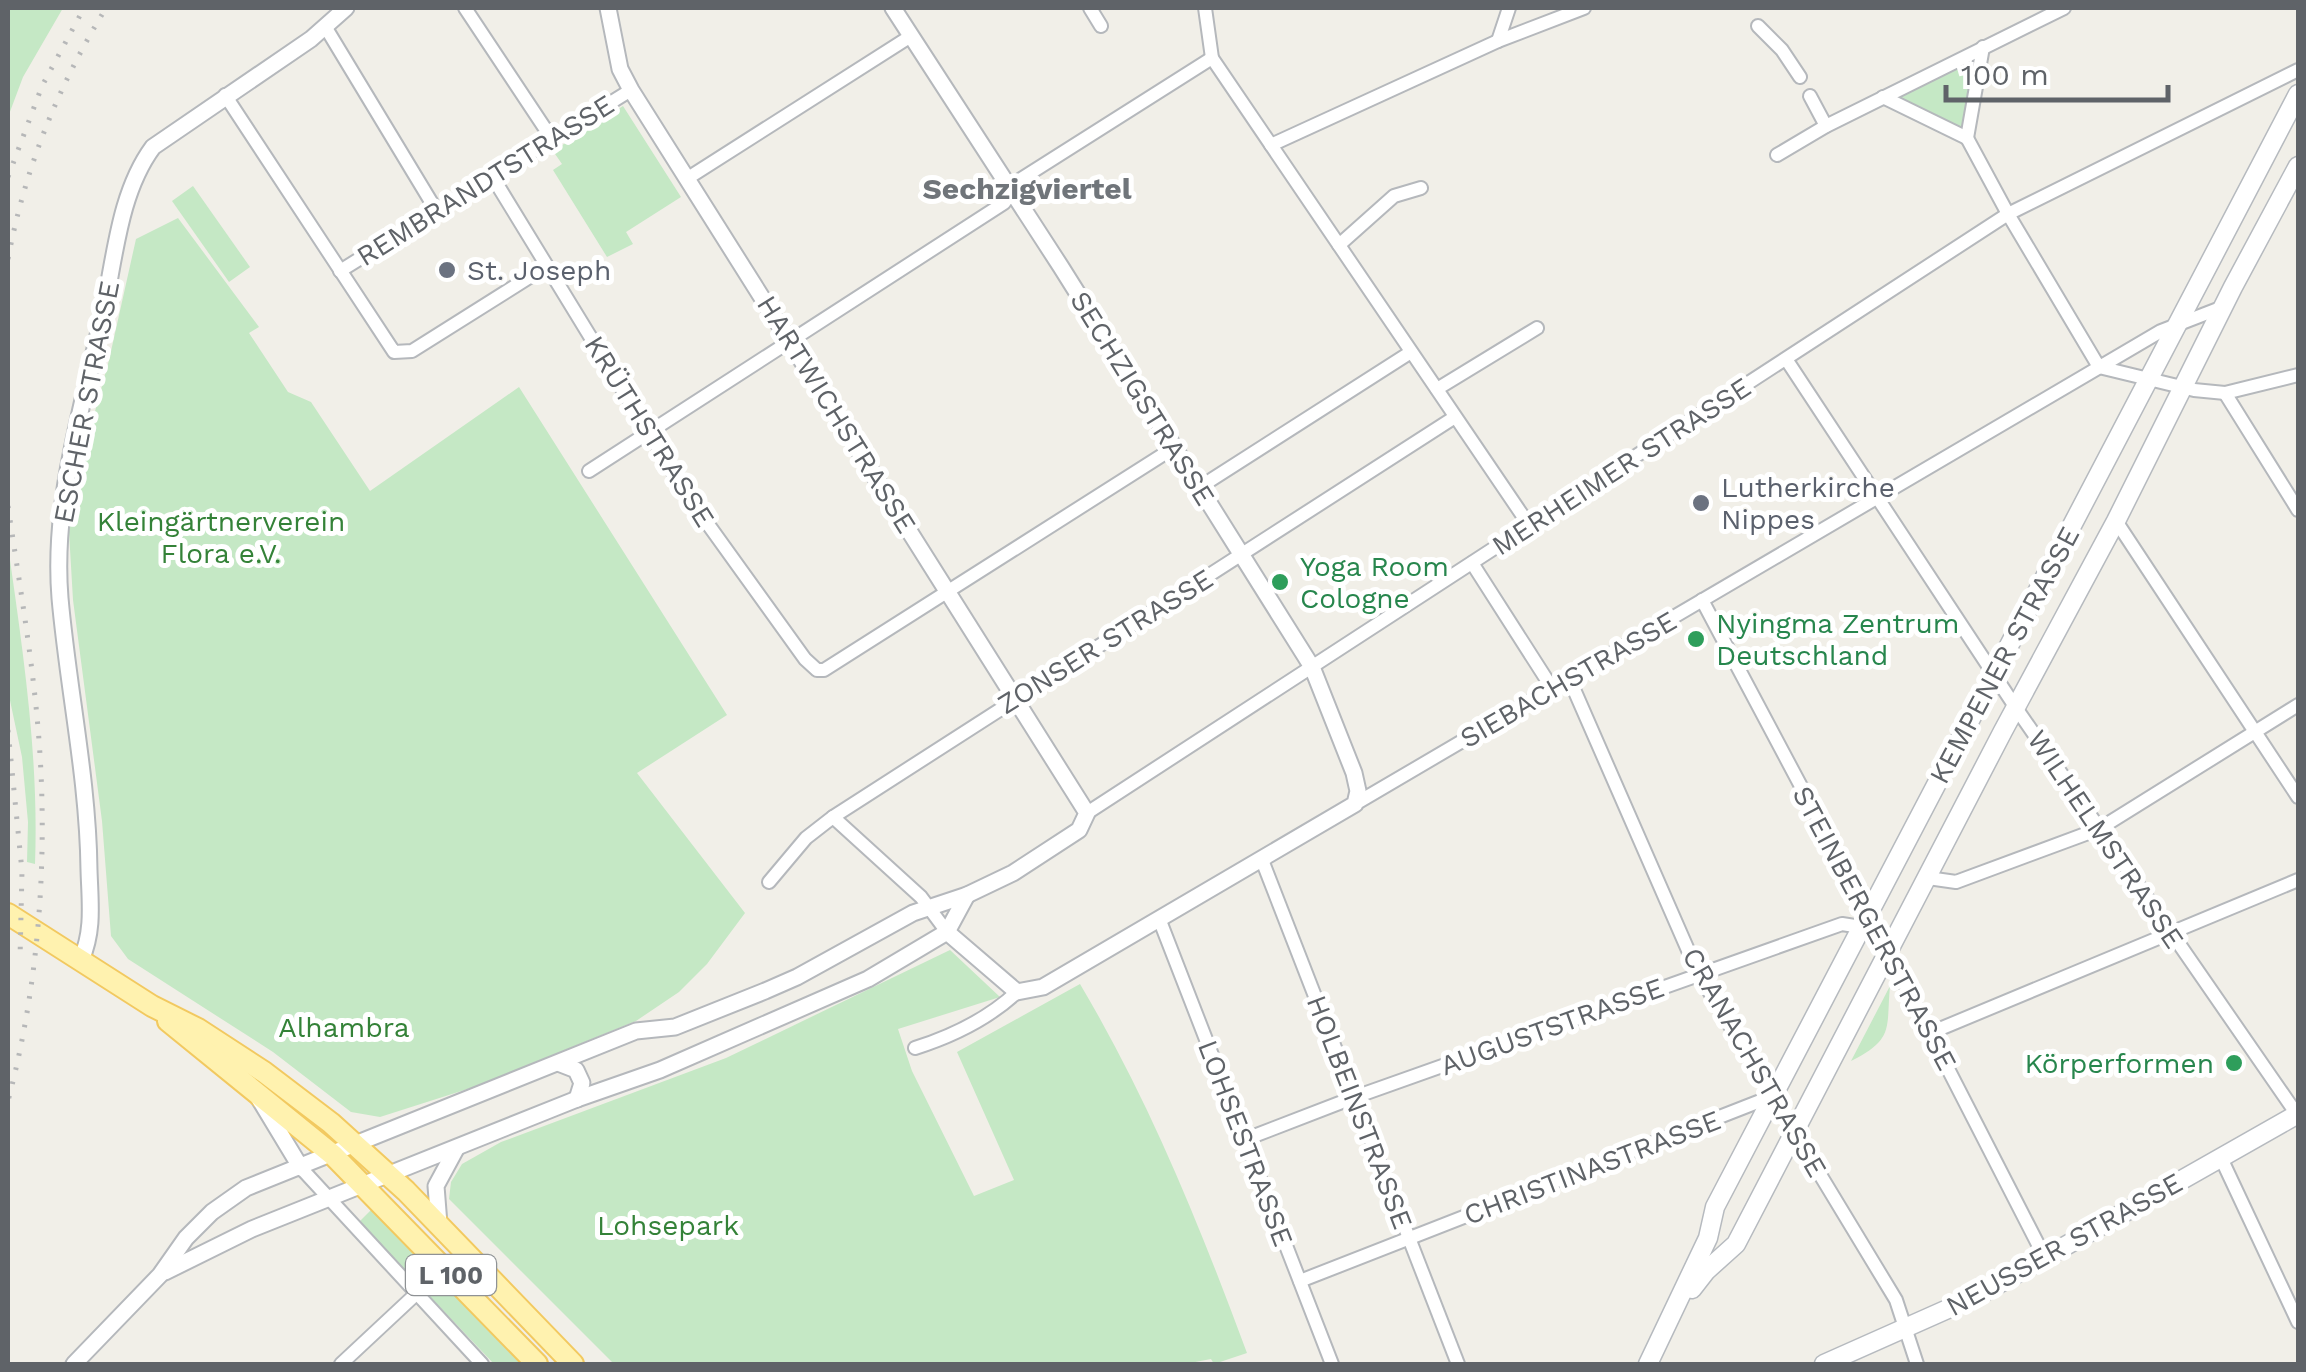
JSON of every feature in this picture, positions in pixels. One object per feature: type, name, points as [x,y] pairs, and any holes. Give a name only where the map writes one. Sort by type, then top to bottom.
[{"type":"main road","name":"KEMPENER STRASSE","points":[[1648,1364],[1708,1238],[1713,1217],[1773,1096],[2298,94]]},
{"type":"main road","name":"KEMPENER STRASSE","points":[[1674,1311],[1706,1271],[1736,1244],[1744,1230],[2298,166]]},
{"type":"main road","name":"L 100","points":[[8,914],[264,1072],[389,1175],[573,1364]]},
{"type":"main road","name":"L 100","points":[[152,1006],[188,1041],[332,1154],[537,1364]]},
{"type":"main road","name":"NEUSSER STRASSE","points":[[1824,1364],[1977,1296],[2298,1115]]},
{"type":"main road","points":[[1713,1217],[1730,1232],[1744,1230]]},
{"type":"street","name":"ESCHER STRASSE","points":[[81,960],[91,938],[89,849],[82,762],[60,601],[61,507],[134,179],[153,146],[326,28],[346,8]]},
{"type":"street","points":[[466,8],[552,139]]},
{"type":"street","name":"HARTWICHSTRASSE","points":[[608,8],[620,69],[630,90],[1086,813]]},
{"type":"street","name":"SECHZIGSTRASSE","points":[[893,8],[1312,667],[1354,773],[1356,804]]},
{"type":"street","points":[[1090,8],[1101,26]]},
{"type":"street","points":[[1205,8],[1212,58],[1529,525]]},
{"type":"street","points":[[1498,42],[1509,8]]},
{"type":"street","points":[[1271,145],[1498,42],[1584,8]]},
{"type":"street","points":[[1777,155],[1826,126],[2064,8]]},
{"type":"street","points":[[1758,26],[1800,76]]},
{"type":"street","points":[[326,28],[436,210]]},
{"type":"street","points":[[688,178],[911,36]]},
{"type":"street","points":[[1967,138],[1983,48]]},
{"type":"street","points":[[589,471],[1004,204],[1021,180],[1212,58]]},
{"type":"street","name":"MERHEIMER STRASSE","points":[[160,1274],[186,1238],[212,1212],[246,1188],[636,1031],[675,1027],[695,1019],[797,977],[860,940],[1013,873],[1080,830],[1086,813],[2008,214],[2298,70]]},
{"type":"street","name":"REMBRANDTSTRASSE","points":[[340,271],[630,90]]},
{"type":"street","points":[[225,95],[394,352],[412,351],[547,266]]},
{"type":"street","points":[[1810,96],[1826,126]]},
{"type":"street","points":[[1884,97],[1967,138],[2099,367],[2148,381],[2225,393],[2298,375]]},
{"type":"street","name":"KRÜTHSTRASSE","points":[[492,176],[696,508],[813,668],[824,670],[948,591]]},
{"type":"street","points":[[1339,245],[1394,196],[1421,188]]},
{"type":"street","name":"SIEBACHSTRASSE","points":[[914,1048],[982,1019],[1018,992],[1043,987],[1160,921],[2099,367],[2180,322],[2223,307]]},
{"type":"street","points":[[1437,390],[1536,328]]},
{"type":"street","points":[[1200,487],[1411,352]]},
{"type":"street","name":"WILHELMSTRASSE","points":[[1786,359],[2016,708],[2298,1115]]},
{"type":"street","points":[[2225,393],[2298,510]]},
{"type":"street","name":"ZONSER STRASSE","points":[[769,882],[806,838],[833,818],[1456,417]]},
{"type":"street","points":[[948,591],[1175,447]]},
{"type":"street","points":[[2116,521],[2298,798]]},
{"type":"street","points":[[1472,563],[1552,688]]},
{"type":"street","name":"STEINBERGERSTRASSE","points":[[1702,600],[1864,920],[1889,952],[2046,1258]]},
{"type":"street","name":"CRANACHSTRASSE","points":[[1569,678],[1698,973],[1896,1300],[1917,1364]]},
{"type":"street","points":[[1928,878],[1956,882],[2099,829],[2298,705]]},
{"type":"street","points":[[833,818],[922,897],[947,932],[1018,992]]},
{"type":"street","name":"HOLBEINSTRASSE","points":[[1262,860],[1458,1364]]},
{"type":"street","points":[[1930,1033],[2298,880]]},
{"type":"street","points":[[74,1364],[160,1274],[230,1240],[660,1070],[868,980],[947,932],[966,896]]},
{"type":"street","name":"AUGUSTSTRASSE","points":[[1246,1139],[1354,1096],[1698,973],[1864,920]]},
{"type":"street","name":"LOHSESTRASSE","points":[[1160,921],[1332,1364]]},
{"type":"street","points":[[695,1019],[695,1028],[706,1048]]},
{"type":"street","points":[[558,1062],[576,1070],[582,1083],[577,1100]]},
{"type":"street","points":[[254,1089],[301,1168],[482,1364]]},
{"type":"street","name":"CHRISTINASTRASSE","points":[[1300,1281],[1773,1096]]},
{"type":"street","points":[[439,1224],[436,1186],[458,1147]]},
{"type":"street","points":[[2220,1158],[2298,1322]]},
{"type":"street","points":[[212,1212],[218,1230],[230,1240]]},
{"type":"street","points":[[341,1364],[416,1294]]},
{"type":"green space","points":[[8,8],[63,8],[23,77],[8,117]]},
{"type":"green space","points":[[1976,57],[1962,129],[1897,96]]},
{"type":"green space","points":[[623,106],[681,197],[626,232],[633,244],[607,257],[553,170],[562,164],[553,151]]},
{"type":"green space","points":[[193,186],[250,267],[229,282],[172,201]]},
{"type":"green space","name":"Kleingärtnerverein Flora e.V.","points":[[178,218],[259,327],[249,333],[288,392],[311,402],[370,491],[519,387],[727,715],[637,773],[745,913],[707,964],[679,992],[636,1021],[477,1086],[380,1117],[351,1112],[273,1052],[128,959],[111,936],[102,821],[73,600],[69,532],[74,488],[109,360],[136,239]]},
{"type":"green space","points":[[8,546],[32,744],[35,864],[27,862],[22,757],[8,691]]},
{"type":"green space","name":"Lohsepark","points":[[950,950],[1000,997],[898,1029],[912,1071],[974,1196],[1014,1180],[957,1052],[1080,984],[1129,1073],[1172,1164],[1247,1353],[1214,1364],[1211,1359],[1185,1364],[614,1364],[449,1199],[451,1182],[462,1164],[501,1142],[726,1058]]},
{"type":"green space","points":[[1890,986],[1888,1022],[1882,1039],[1851,1061]]},
{"type":"green space","points":[[373,1208],[523,1364],[494,1364],[359,1222]]},
{"type":"railway","points":[[8,177],[42,86],[84,8]]},
{"type":"railway","points":[[8,259],[45,129],[106,8]]},
{"type":"railway","points":[[8,506],[36,706],[42,814],[37,938],[26,1020],[8,1101]]},
{"type":"railway","points":[[8,730],[22,871],[20,959]]},
{"type":"place","name":"St. Joseph","points":[[447,270]]},
{"type":"place","name":"Lutherkirche Nippes","points":[[1701,503]]},
{"type":"place","name":"Yoga Room Cologne","points":[[1280,582]]},
{"type":"place","name":"Nyingma Zentrum Deutschland","points":[[1696,639]]},
{"type":"place","name":"Körperformen","points":[[2234,1063]]},
{"type":"district","name":"Sechzigviertel","points":[[1027,189]]},
{"type":"park label","name":"Alhambra","points":[[344,1027]]}]
